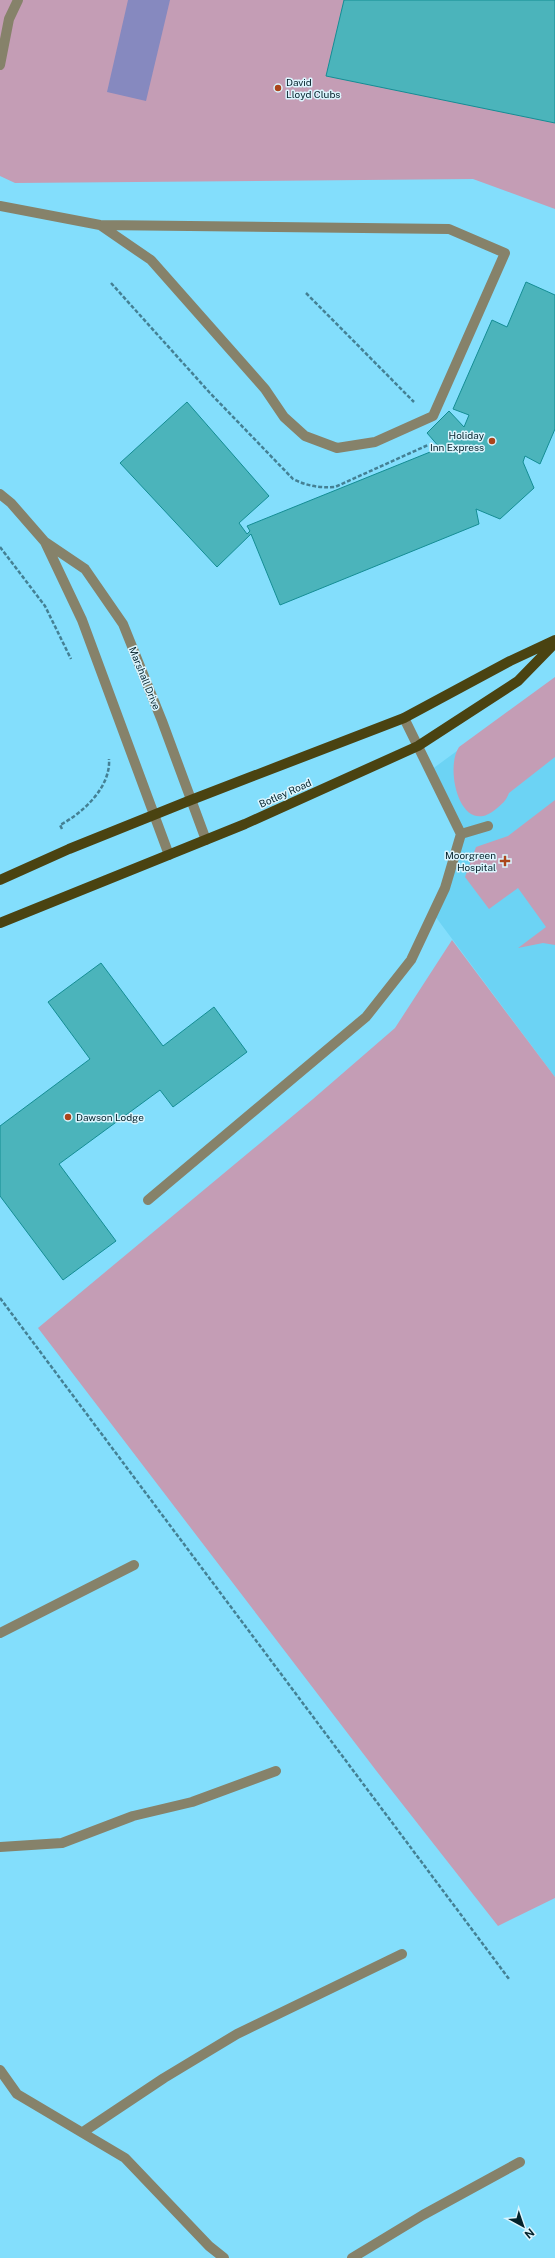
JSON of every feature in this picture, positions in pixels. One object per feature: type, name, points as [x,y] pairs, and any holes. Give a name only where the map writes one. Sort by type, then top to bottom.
[{"type":"main road","points":[[0,880],[69,849],[191,800],[404,718],[510,661],[555,640]]},
{"type":"main road","name":"Botley Road","points":[[0,923],[245,824],[418,746],[518,681],[555,643]]},
{"type":"street","points":[[0,65],[10,19],[18,0]]},
{"type":"street","points":[[0,206],[100,225],[448,229],[505,253],[433,416],[375,442],[336,448],[305,436],[284,417],[265,389],[151,260],[100,225]]},
{"type":"street","name":"Marshall Drive","points":[[0,494],[11,503],[45,542],[85,569],[123,624],[162,721],[206,840]]},
{"type":"street","name":"Marshall Drive","points":[[45,542],[82,620],[113,699],[169,855]]},
{"type":"street","points":[[148,1200],[366,1017],[411,960],[445,888],[461,834],[404,718]]},
{"type":"street","points":[[461,834],[488,826]]},
{"type":"street","points":[[0,1633],[134,1565]]},
{"type":"street","points":[[0,1848],[62,1843],[134,1816],[192,1802],[276,1771]]},
{"type":"street","points":[[83,2132],[164,2078],[237,2034],[402,1954]]},
{"type":"street","points":[[0,2070],[17,2094],[125,2158],[209,2246],[224,2258]]},
{"type":"street","points":[[352,2258],[423,2215],[520,2162]]},
{"type":"path","points":[[306,293],[430,418]]},
{"type":"path","points":[[0,547],[45,606],[72,660]]},
{"type":"path","points":[[63,833],[60,825],[76,816],[92,800],[103,783],[110,769],[108,754]]},
{"type":"path","points":[[0,1298],[509,1979]]},
{"type":"shaded area","name":"David Lloyd Clubs","points":[[0,0],[555,0],[555,209],[473,179],[15,183],[0,176]]},
{"type":"shaded area","points":[[128,0],[170,0],[146,101],[107,92]]},
{"type":"shaded area","points":[[555,677],[555,757],[509,793],[502,804],[496,809],[484,816],[473,815],[465,808],[459,798],[455,784],[455,757],[459,747]]},
{"type":"shaded area","name":"Moorgreen Hospital","points":[[555,679],[555,1077],[435,916],[463,834],[431,770]]},
{"type":"shaded area","points":[[555,800],[555,945],[543,943],[518,948],[546,927],[518,888],[489,909],[465,877],[476,847],[508,836]]},
{"type":"shaded area","points":[[452,940],[555,1077],[555,1898],[498,1926],[378,1773],[38,1328],[313,1099],[395,1028]]},
{"type":"building","points":[[344,0],[555,0],[555,123],[326,76]]},
{"type":"building","name":"Holiday Inn Express","points":[[526,282],[555,295],[555,429],[540,464],[525,456],[523,462],[534,488],[500,519],[476,509],[479,524],[280,605],[251,534],[217,567],[120,463],[187,402],[269,496],[239,523],[247,534],[250,531],[247,526],[440,448],[427,433],[449,411],[464,427],[469,415],[453,409],[492,320],[507,327]]},
{"type":"building","name":"Dawson Lodge","points":[[101,963],[163,1046],[214,1007],[247,1052],[173,1107],[160,1090],[59,1164],[116,1241],[63,1280],[0,1196],[0,1126],[90,1059],[48,1002]]},
{"type":"place","name":"David Lloyd Clubs","points":[[278,88]]},
{"type":"place","name":"Holiday Inn Express","points":[[492,441]]},
{"type":"place","name":"Moorgreen Hospital","points":[[505,861]]},
{"type":"place","name":"Dawson Lodge","points":[[68,1117]]}]
